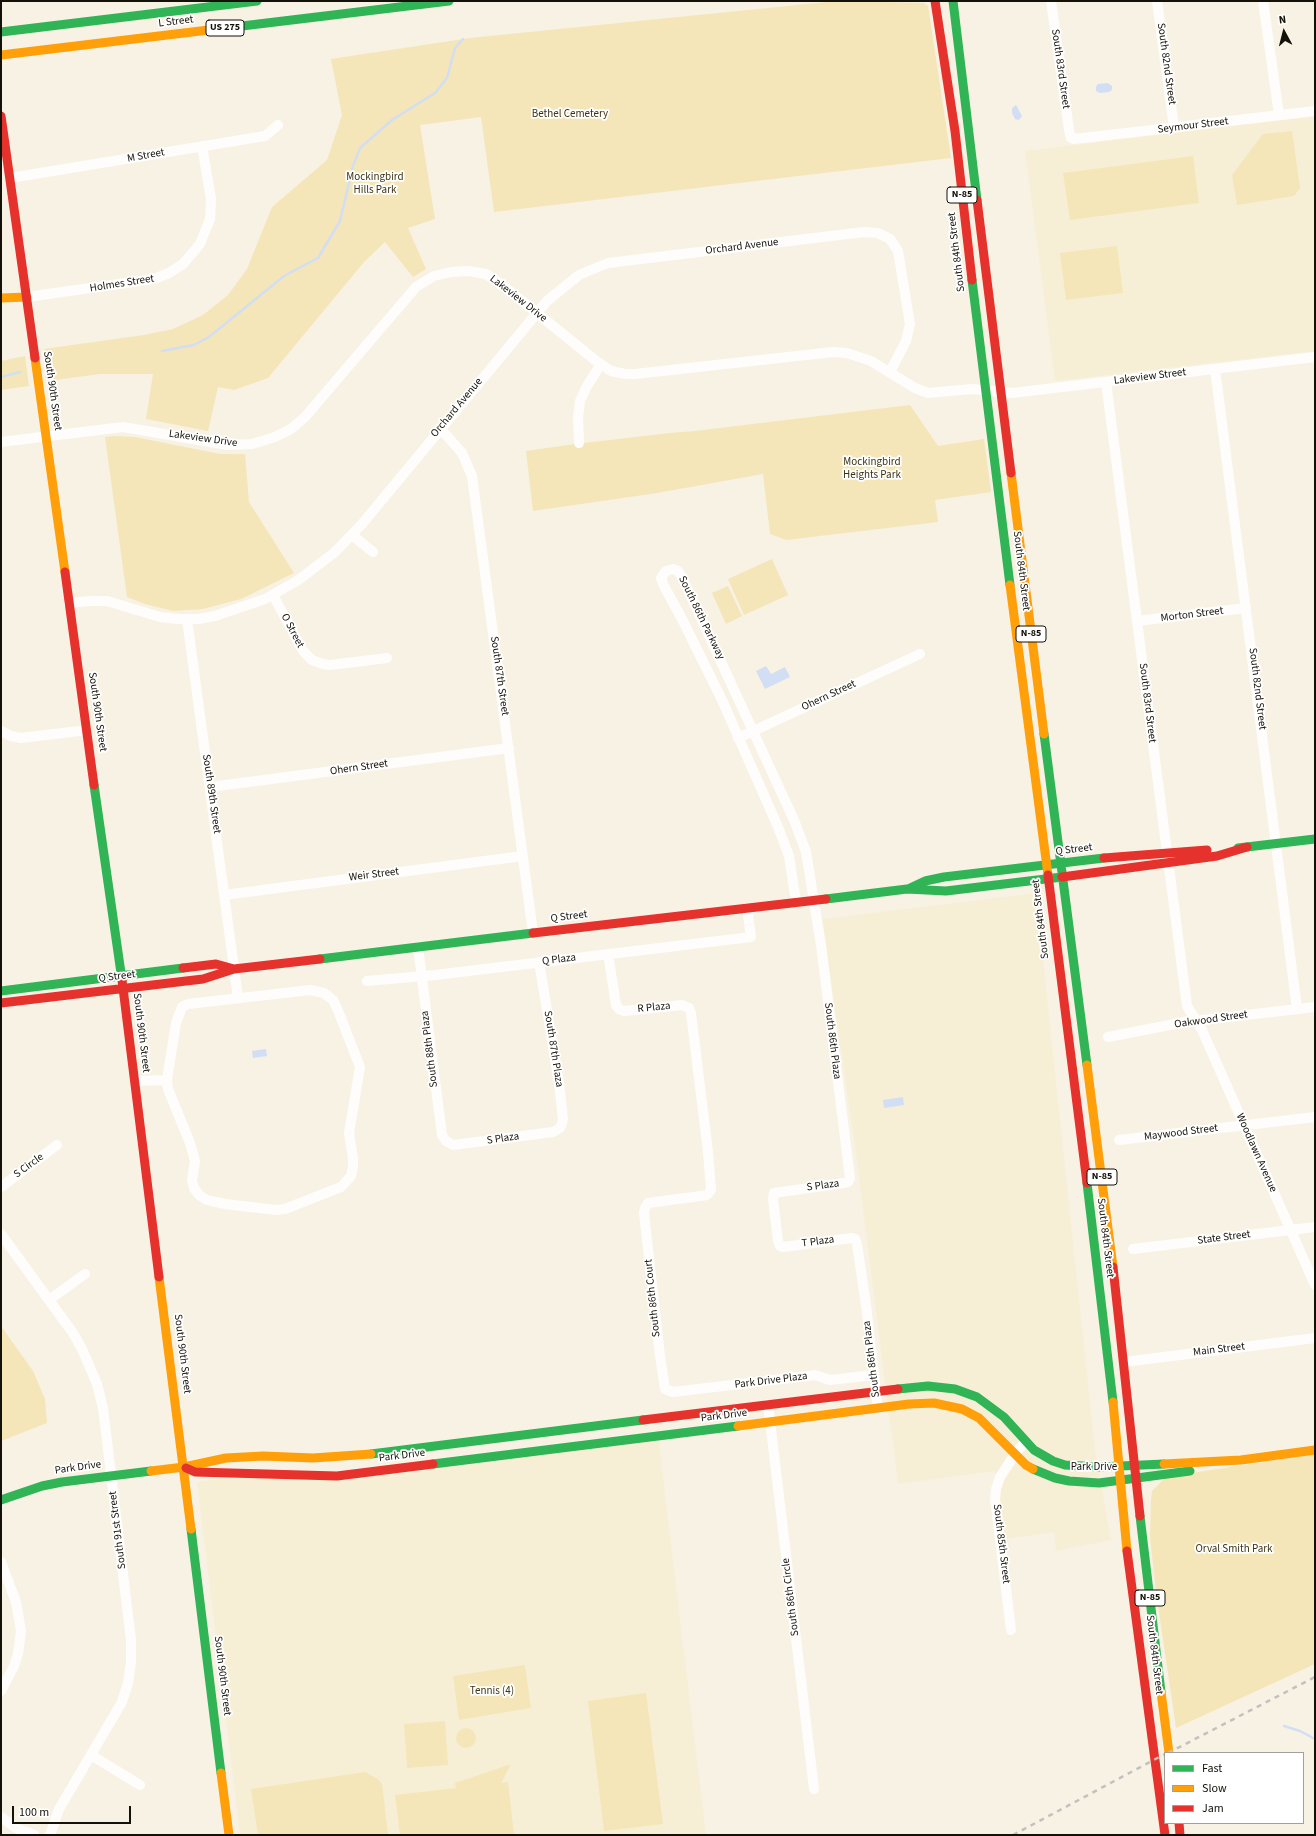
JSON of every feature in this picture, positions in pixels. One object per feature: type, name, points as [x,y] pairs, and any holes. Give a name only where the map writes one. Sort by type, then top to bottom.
[{"type":"main road","name":"L Street","points":[[1,32],[257,1]]},
{"type":"main road","name":"L Street","points":[[1,55],[449,1]]},
{"type":"main road","name":"South 84th Street","points":[[935,1],[955,131],[986,390],[1047,865],[1106,1344],[1119,1481],[1165,1835]]},
{"type":"main road","name":"South 84th Street","points":[[953,1],[1124,1362],[1134,1466],[1169,1752]]},
{"type":"main road","name":"South 90th Street","points":[[1,116],[123,989],[230,1835]]},
{"type":"main road","points":[[1,298],[27,297]]},
{"type":"main road","name":"Q Street","points":[[907,889],[925,881],[944,877],[1166,852],[1247,847],[1315,839]]},
{"type":"main road","name":"Q Street","points":[[1,1003],[203,979],[234,969],[533,933],[907,889],[946,891],[1168,864],[1217,856],[1247,847]]},
{"type":"main road","name":"Q Street","points":[[1,991],[216,964],[234,969]]},
{"type":"main road","name":"Park Drive","points":[[1,1500],[42,1486],[184,1467],[244,1456],[313,1458],[355,1456],[768,1404],[928,1386],[942,1387],[967,1393],[995,1408],[1025,1442],[1034,1450],[1053,1461],[1081,1467],[1118,1467],[1241,1460]]},
{"type":"main road","name":"Park Drive","points":[[184,1467],[195,1472],[337,1476],[909,1404],[934,1403],[962,1409],[979,1418],[1015,1454],[1036,1471],[1055,1478],[1084,1482],[1136,1479],[1241,1460],[1315,1450]]},
{"type":"main road","points":[[1179,1824],[1180,1835]]},
{"type":"street","name":"South 83rd Street","points":[[1051,1],[1071,138]]},
{"type":"street","name":"South 82nd Street","points":[[1157,1],[1174,128]]},
{"type":"street","points":[[1263,1],[1279,115]]},
{"type":"street","name":"Seymour Street","points":[[1071,138],[1078,139],[1315,111]]},
{"type":"street","name":"M Street","points":[[10,178],[265,136],[278,125]]},
{"type":"street","name":"Holmes Street","points":[[27,297],[154,279],[169,273],[183,264],[200,244],[210,219],[211,200],[202,146]]},
{"type":"street","name":"Orchard Avenue","points":[[69,603],[107,601],[160,617],[187,619],[215,616],[265,600],[274,595],[316,568],[352,535],[547,301],[570,280],[588,270],[608,263],[868,232],[878,233],[890,239],[895,245],[900,256],[910,324],[906,341],[890,372]]},
{"type":"street","name":"Lakeview Drive","points":[[1,442],[123,427],[228,445],[252,444],[275,437],[291,428],[305,417],[416,287],[434,276],[443,273],[468,271],[486,274],[501,284],[611,371],[635,374],[767,358],[833,352],[861,357],[890,372],[915,388],[928,393],[972,389],[986,390]]},
{"type":"street","name":"Lakeview Street","points":[[986,390],[1012,393],[1315,357]]},
{"type":"street","points":[[579,443],[578,418],[580,401],[587,386],[601,364]]},
{"type":"street","name":"South 82nd Street","points":[[1215,369],[1297,1009]]},
{"type":"street","name":"South 83rd Street","points":[[1106,382],[1187,1006],[1196,1021]]},
{"type":"street","name":"South 87th Street","points":[[440,428],[462,453],[472,476],[533,933]]},
{"type":"street","points":[[352,535],[373,552]]},
{"type":"street","name":"South 86th Parkway","points":[[796,902],[789,856],[772,814],[722,700],[661,578],[666,572],[673,569],[678,571],[682,577],[788,806],[806,852],[814,900]]},
{"type":"street","name":"O Street","points":[[274,595],[303,651],[312,660],[330,665],[387,658]]},
{"type":"street","name":"Morton Street","points":[[1137,622],[1246,608]]},
{"type":"street","points":[[683,621],[699,613]]},
{"type":"street","name":"South 89th Street","points":[[187,619],[238,998]]},
{"type":"street","name":"Ohern Street","points":[[738,738],[754,732],[920,654]]},
{"type":"street","points":[[722,700],[736,692]]},
{"type":"street","points":[[1,731],[20,738],[87,730]]},
{"type":"street","name":"Ohern Street","points":[[210,787],[509,748]]},
{"type":"street","points":[[772,814],[788,806]]},
{"type":"street","name":"Weir Street","points":[[224,895],[523,856]]},
{"type":"street","points":[[791,867],[808,865]]},
{"type":"street","name":"South 86th Plaza","points":[[814,900],[850,1178],[848,1182]]},
{"type":"street","name":"Q Plaza","points":[[367,981],[751,937],[747,908]]},
{"type":"street","name":"South 88th Plaza","points":[[418,947],[442,1135],[446,1141],[453,1145]]},
{"type":"street","name":"R Plaza","points":[[608,954],[616,1005],[619,1010],[624,1011],[682,1005],[689,1008],[691,1013],[708,1152],[711,1186],[710,1192],[701,1196],[650,1202],[646,1205]]},
{"type":"street","name":"South 87th Plaza","points":[[539,962],[559,1083],[563,1118],[560,1128],[553,1132]]},
{"type":"street","points":[[310,990],[324,993],[333,1000],[360,1067],[350,1133],[353,1158],[351,1176],[340,1187],[285,1209],[269,1210],[208,1200],[199,1195],[194,1188],[192,1180],[194,1161],[190,1142],[168,1089],[167,1080],[176,1023],[182,1007],[188,1004],[310,990]]},
{"type":"street","name":"Oakwood Street","points":[[1108,1037],[1196,1021],[1315,1007]]},
{"type":"street","name":"Woodlawn Avenue","points":[[1196,1021],[1202,1030],[1315,1285]]},
{"type":"street","points":[[135,1081],[167,1080]]},
{"type":"street","name":"Maywood Street","points":[[1119,1140],[1315,1117]]},
{"type":"street","name":"S Plaza","points":[[453,1145],[553,1132]]},
{"type":"street","name":"S Circle","points":[[1,1187],[57,1145]]},
{"type":"street","name":"S Plaza","points":[[780,1246],[778,1241],[773,1199],[774,1193],[848,1182]]},
{"type":"street","name":"South 86th Court","points":[[646,1205],[644,1213],[650,1278],[663,1386],[667,1391]]},
{"type":"street","name":"State Street","points":[[1134,1249],[1315,1227]]},
{"type":"street","name":"South 91st Street","points":[[1,1234],[49,1300],[82,1349],[97,1384],[103,1408],[131,1640],[131,1662],[128,1682],[122,1702],[59,1809],[50,1835]]},
{"type":"street","name":"T Plaza","points":[[780,1246],[852,1238],[855,1239]]},
{"type":"street","name":"South 86th Plaza","points":[[855,1239],[858,1244],[878,1409]]},
{"type":"street","points":[[49,1300],[85,1274]]},
{"type":"street","name":"Main Street","points":[[1124,1362],[1315,1338]]},
{"type":"street","name":"Park Drive Plaza","points":[[667,1391],[673,1392],[815,1375],[830,1380],[874,1375]]},
{"type":"street","name":"South 86th Circle","points":[[768,1404],[814,1789]]},
{"type":"street","name":"South 85th Street","points":[[1011,1630],[995,1499],[998,1483],[1015,1454],[1025,1442]]},
{"type":"street","points":[[1,1562],[16,1602],[21,1631],[18,1654],[14,1666],[1,1691]]},
{"type":"street","points":[[91,1755],[140,1785]]},
{"type":"street","points":[[1,1817],[16,1828],[34,1835]]},
{"type":"shaded area","points":[[1315,116],[1315,351],[1055,381],[1025,151]]},
{"type":"shaded area","points":[[1036,893],[1095,1450],[1111,1540],[1056,1551],[1054,1532],[1005,1539],[995,1471],[898,1484],[855,1147],[822,919]]},
{"type":"shaded area","points":[[658,1436],[706,1835],[240,1835],[197,1482],[254,1473],[337,1476]]},
{"type":"green space","name":"Bethel Cemetery","points":[[837,1],[924,3],[928,6],[951,158],[494,212],[481,117],[420,125],[435,219],[408,228],[426,269],[413,277],[385,242],[364,262],[268,378],[234,390],[218,387],[208,431],[146,419],[153,374],[100,374],[48,381],[44,349],[144,335],[173,329],[203,315],[228,295],[247,269],[272,207],[327,160],[342,115],[331,59],[470,38]]},
{"type":"green space","points":[[1292,131],[1300,188],[1294,196],[1237,205],[1232,175],[1263,134]]},
{"type":"green space","points":[[1193,156],[1199,203],[1070,220],[1063,173]]},
{"type":"green space","points":[[1117,246],[1123,293],[1066,300],[1060,253]]},
{"type":"green space","points":[[25,356],[29,386],[1,390],[1,361]]},
{"type":"green space","name":"Mockingbird Heights Park","points":[[910,405],[938,446],[984,439],[991,492],[935,500],[938,522],[786,540],[770,534],[763,474],[657,493],[533,511],[526,451]]},
{"type":"green space","points":[[105,437],[135,437],[220,454],[245,454],[249,502],[294,573],[241,599],[203,609],[173,611],[145,604],[127,597]]},
{"type":"green space","points":[[772,559],[788,595],[744,615],[728,579]]},
{"type":"green space","points":[[728,586],[742,616],[726,624],[712,593]]},
{"type":"green space","points":[[1,1326],[33,1371],[45,1399],[47,1423],[1,1441]]},
{"type":"green space","name":"Orval Smith Park","points":[[1315,1454],[1315,1664],[1176,1728],[1156,1592],[1150,1537],[1152,1491],[1166,1477]]},
{"type":"green space","name":"Tennis (4)","points":[[525,1665],[531,1708],[459,1720],[453,1676]]},
{"type":"green space","points":[[646,1693],[663,1824],[604,1831],[588,1701]]},
{"type":"green space","points":[[445,1721],[448,1765],[407,1768],[404,1724]]},
{"type":"green space","points":[[466,1728],[473,1731],[476,1738],[473,1745],[466,1748],[459,1745],[456,1738],[459,1731]]},
{"type":"green space","points":[[511,1764],[501,1783],[508,1782],[514,1835],[400,1835],[395,1795],[456,1788],[455,1783]]},
{"type":"green space","points":[[365,1772],[378,1779],[382,1784],[388,1835],[258,1835],[251,1789]]},
{"type":"water","points":[[1108,83],[1112,86],[1112,90],[1109,92],[1100,93],[1096,91],[1098,84]]},
{"type":"water","points":[[1016,105],[1022,116],[1019,120],[1015,119],[1012,113],[1012,108]]},
{"type":"water","points":[[766,666],[771,674],[785,667],[790,677],[765,689],[756,671]]},
{"type":"water","points":[[266,1049],[267,1056],[253,1058],[252,1051]]},
{"type":"water","points":[[903,1097],[904,1105],[884,1108],[883,1100]]},
{"type":"waterway","points":[[162,351],[194,345],[209,337],[284,276],[318,258],[340,221],[353,166],[360,148],[392,120],[435,93],[447,78],[455,48],[463,39]]},
{"type":"waterway","points":[[1,377],[20,372]]},
{"type":"waterway","points":[[1284,1726],[1300,1731],[1315,1739]]},
{"type":"railway","points":[[1170,1752],[1315,1677]]},
{"type":"railway","points":[[1013,1835],[1164,1755]]},
{"type":"traffic: fast","points":[[1,32],[257,1]]},
{"type":"traffic: fast","points":[[217,29],[449,1]]},
{"type":"traffic: fast","points":[[953,1],[977,200]]},
{"type":"traffic: fast","points":[[972,280],[1010,585]]},
{"type":"traffic: fast","points":[[1044,734],[1087,1065]]},
{"type":"traffic: fast","points":[[94,785],[122,980]]},
{"type":"traffic: fast","points":[[1238,848],[1315,839]]},
{"type":"traffic: fast","points":[[908,889],[925,881],[944,877],[1104,858]]},
{"type":"traffic: fast","points":[[826,899],[907,889],[946,891],[1062,877]]},
{"type":"traffic: fast","points":[[320,959],[533,933]]},
{"type":"traffic: fast","points":[[1,991],[183,968]]},
{"type":"traffic: fast","points":[[1087,1183],[1113,1402]]},
{"type":"traffic: fast","points":[[898,1389],[928,1386],[955,1389],[977,1397],[1004,1417],[1034,1450],[1053,1461],[1065,1465],[1099,1467],[1164,1464]]},
{"type":"traffic: fast","points":[[371,1454],[643,1420]]},
{"type":"traffic: fast","points":[[433,1464],[738,1426]]},
{"type":"traffic: fast","points":[[1033,1469],[1055,1478],[1069,1481],[1099,1483],[1190,1471]]},
{"type":"traffic: fast","points":[[1,1500],[42,1486],[62,1482],[151,1471]]},
{"type":"traffic: fast","points":[[1140,1516],[1161,1692]]},
{"type":"traffic: fast","points":[[191,1529],[221,1773]]},
{"type":"traffic: slow","points":[[1,55],[217,29]]},
{"type":"traffic: slow","points":[[1,298],[27,297]]},
{"type":"traffic: slow","points":[[35,358],[65,572]]},
{"type":"traffic: slow","points":[[1011,473],[1044,734]]},
{"type":"traffic: slow","points":[[1010,585],[1048,875]]},
{"type":"traffic: slow","points":[[1087,1065],[1113,1267]]},
{"type":"traffic: slow","points":[[159,1277],[191,1529]]},
{"type":"traffic: slow","points":[[1113,1402],[1127,1551]]},
{"type":"traffic: slow","points":[[738,1426],[909,1404],[934,1403],[962,1409],[979,1418],[1026,1465],[1033,1469]]},
{"type":"traffic: slow","points":[[1164,1464],[1241,1460],[1315,1450]]},
{"type":"traffic: slow","points":[[151,1471],[184,1467],[226,1458],[263,1456],[313,1458],[371,1454]]},
{"type":"traffic: slow","points":[[1161,1692],[1169,1752]]},
{"type":"traffic: slow","points":[[221,1773],[229,1835]]},
{"type":"traffic: jam","points":[[935,1],[955,131],[972,280]]},
{"type":"traffic: jam","points":[[1,116],[35,358]]},
{"type":"traffic: jam","points":[[977,200],[1011,473]]},
{"type":"traffic: jam","points":[[65,572],[94,785]]},
{"type":"traffic: jam","points":[[1062,877],[1217,856],[1247,847]]},
{"type":"traffic: jam","points":[[1104,858],[1207,850]]},
{"type":"traffic: jam","points":[[1048,875],[1087,1183]]},
{"type":"traffic: jam","points":[[533,933],[826,899]]},
{"type":"traffic: jam","points":[[1,1003],[203,979],[234,969],[320,959]]},
{"type":"traffic: jam","points":[[183,968],[216,964],[234,969]]},
{"type":"traffic: jam","points":[[122,980],[159,1277]]},
{"type":"traffic: jam","points":[[1113,1267],[1140,1516]]},
{"type":"traffic: jam","points":[[643,1420],[898,1389]]},
{"type":"traffic: jam","points":[[186,1468],[195,1472],[337,1476],[433,1464]]},
{"type":"traffic: jam","points":[[1127,1551],[1165,1835]]},
{"type":"traffic: jam","points":[[1179,1824],[1180,1835]]},
{"type":"park label","name":"Mockingbird Hills Park","points":[[375,184]]}]
